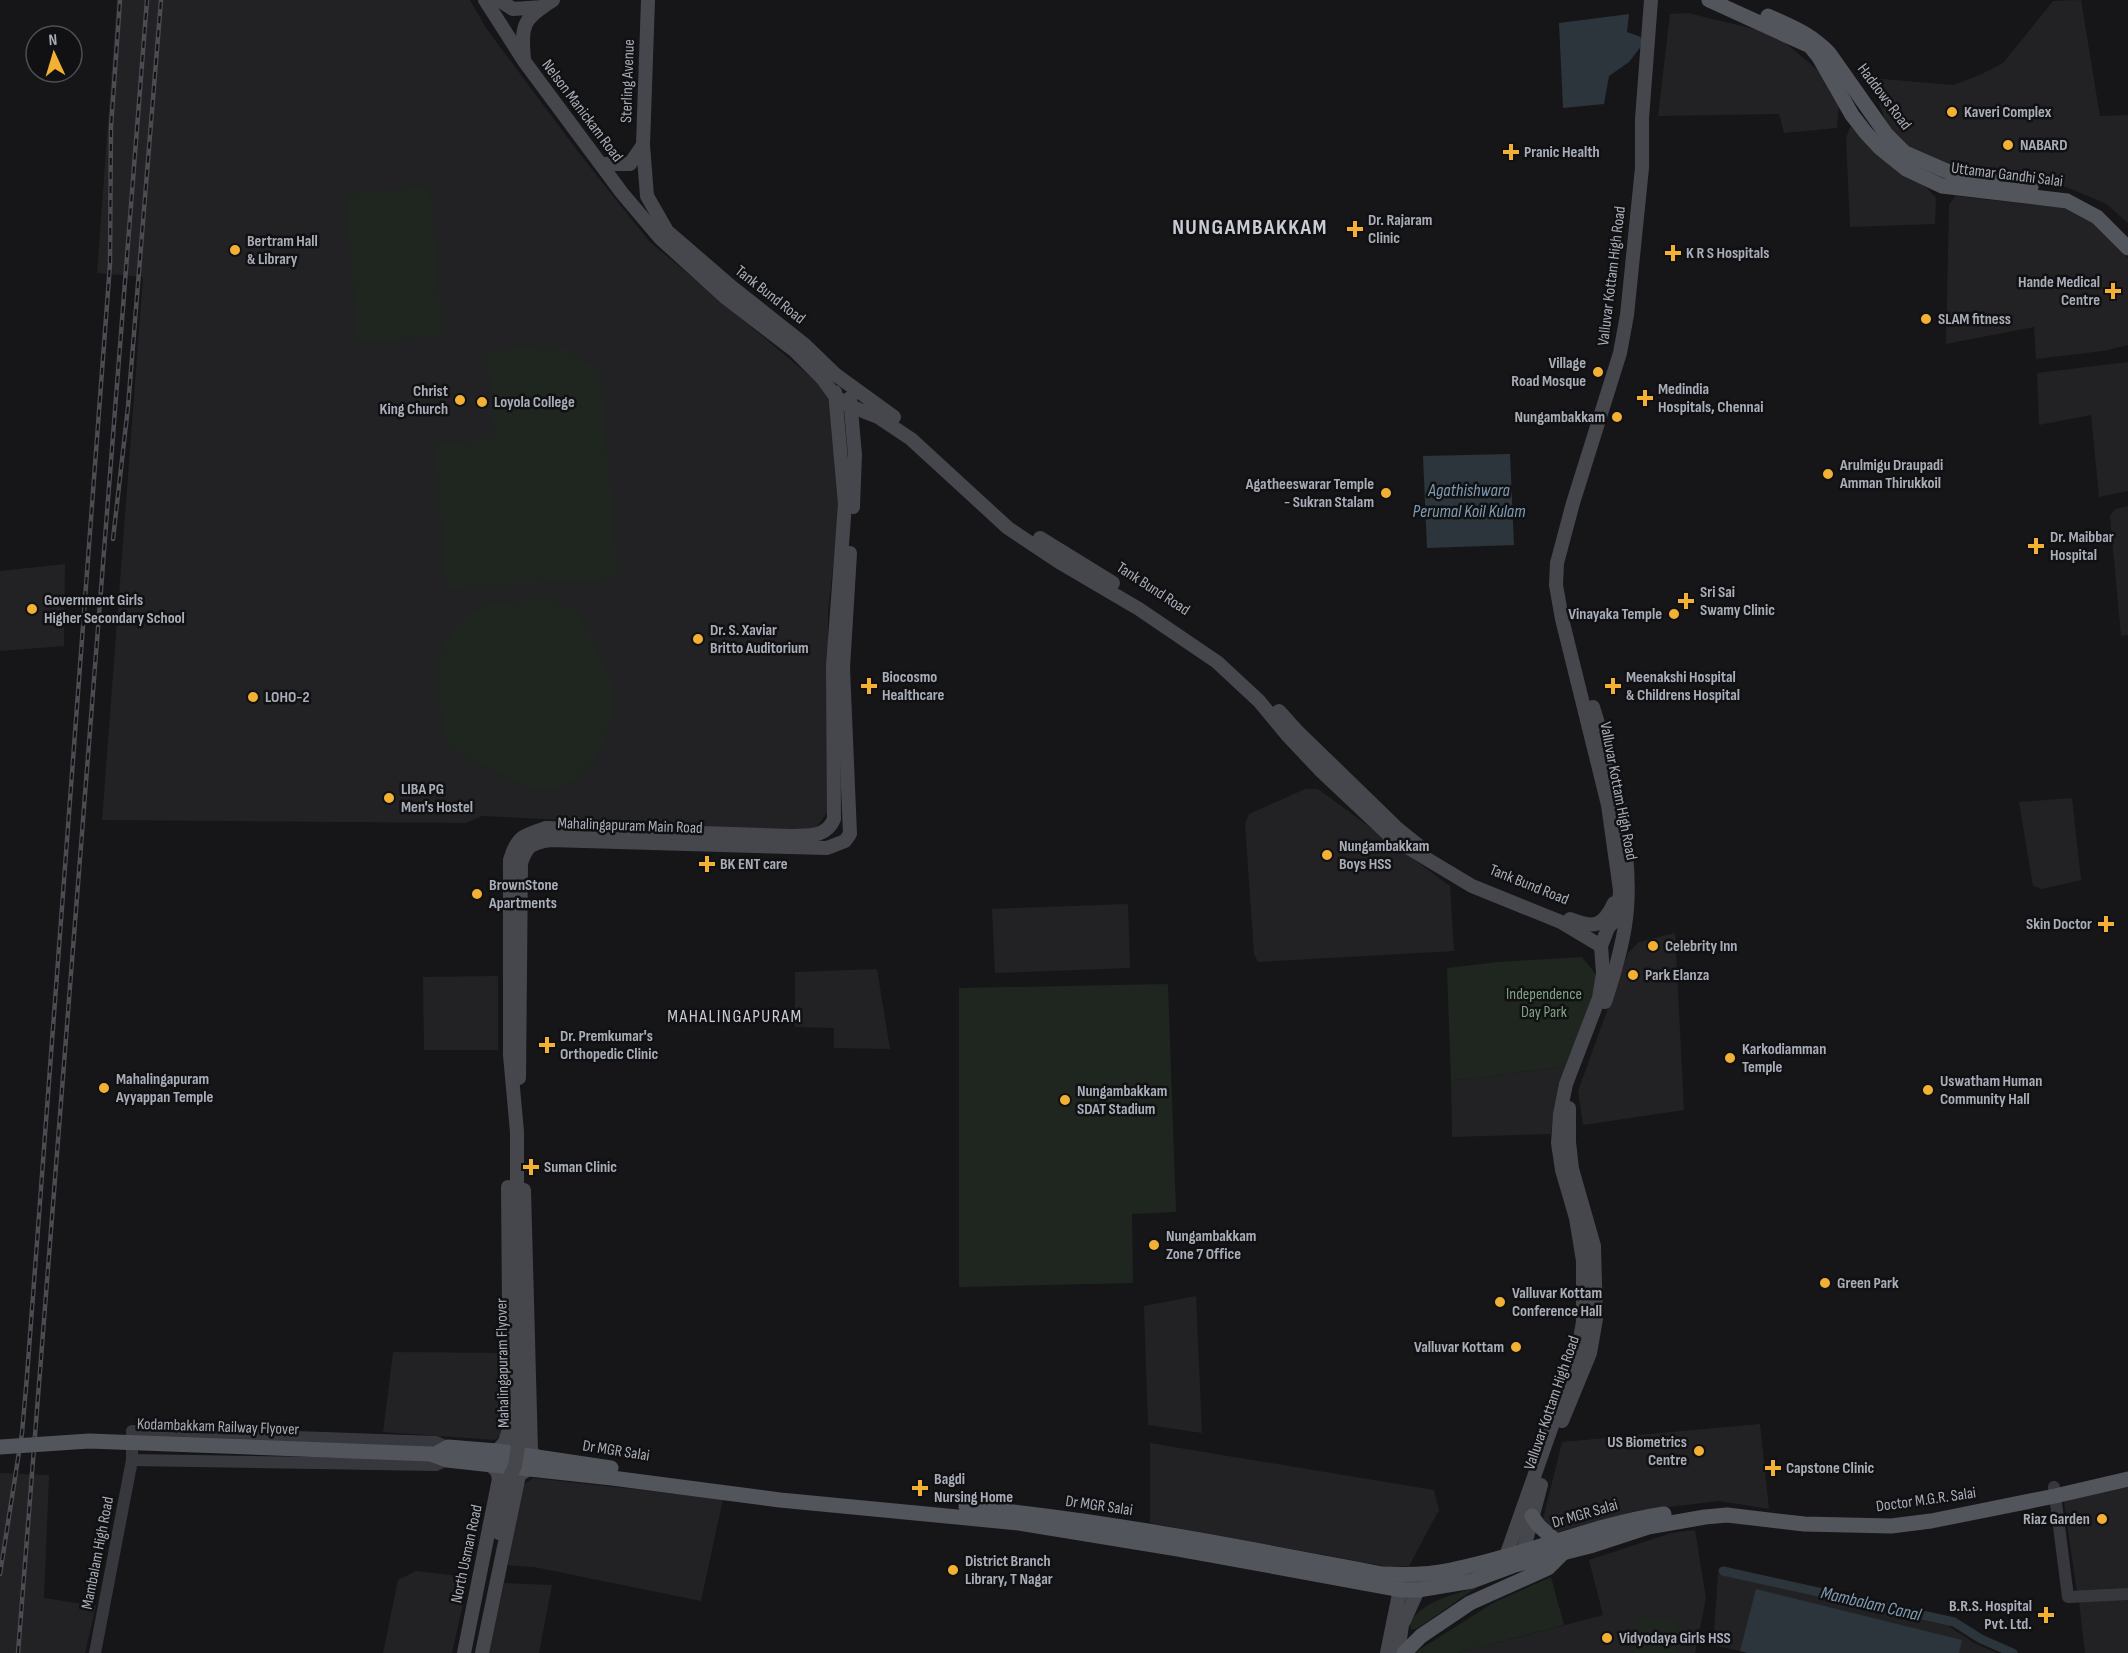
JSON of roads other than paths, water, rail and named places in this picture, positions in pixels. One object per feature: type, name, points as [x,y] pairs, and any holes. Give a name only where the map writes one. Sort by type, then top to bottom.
[{"type":"main road","name":"Nelson Manickam Road","points":[[485,0],[524,61],[622,193],[663,234]]},
{"type":"main road","points":[[499,0],[513,9],[548,3]]},
{"type":"main road","name":"Sterling Avenue","points":[[648,0],[643,145],[647,196],[663,234]]},
{"type":"main road","name":"Valluvar Kottam High Road","points":[[1507,1561],[1577,1355],[1583,1322],[1583,1261],[1576,1218],[1562,1170],[1558,1143],[1560,1114],[1566,1084],[1599,998],[1603,973],[1601,946],[1608,928],[1615,920],[1620,890],[1608,805],[1562,619],[1556,585],[1557,563],[1573,503],[1620,353],[1627,315],[1641,168],[1642,119],[1651,0]]},
{"type":"main road","name":"Uttamar Gandhi Salai","points":[[1709,0],[1810,46],[1819,57],[1852,115],[1866,133],[1906,169],[1942,186],[2067,201],[2097,217],[2128,248]]},
{"type":"main road","name":"Haddows Road","points":[[1733,0],[1795,27],[1818,42],[1832,56],[1886,134],[1905,153],[1968,180],[1982,180],[2072,195],[2093,204],[2128,235]]},
{"type":"main road","points":[[524,61],[522,31],[526,23],[548,3]]},
{"type":"main road","points":[[602,164],[630,164],[643,145]]},
{"type":"main road","name":"Tank Bund Road","points":[[663,234],[805,345],[836,375],[915,433],[962,479],[1014,521],[1065,555],[1145,602],[1222,654],[1288,736],[1321,771],[1392,838],[1472,886],[1561,922],[1601,946]]},
{"type":"main road","name":"Tank Bund Road","points":[[663,234],[726,298],[795,351],[822,378],[835,396],[850,406],[878,417],[910,439],[1008,528],[1059,562],[1149,616],[1249,686],[1398,830],[1433,857],[1466,876],[1517,900],[1588,926],[1598,924],[1605,917],[1620,890]]},
{"type":"main road","points":[[836,375],[835,396],[845,504],[832,666],[834,819],[850,822],[843,668],[855,455],[850,406],[851,386]]},
{"type":"main road","name":"Valluvar Kottam High Road","points":[[1507,1561],[1532,1516],[1557,1435],[1590,1353],[1596,1319],[1594,1246],[1572,1169],[1569,1114],[1572,1086],[1602,1011],[1624,934],[1628,899],[1628,867],[1603,738],[1582,672],[1568,615],[1556,585]]},
{"type":"main road","name":"Mahalingapuram Main Road","points":[[516,1125],[510,1056],[510,860],[514,847],[522,836],[546,828],[791,836],[821,834],[830,828],[834,819]]},
{"type":"main road","name":"Mahalingapuram Main Road","points":[[516,1175],[520,1057],[521,863],[525,852],[534,843],[550,840],[826,848],[845,841],[850,834],[850,822]]},
{"type":"main road","points":[[494,1458],[505,1442],[510,1426],[508,1197],[510,1056]]},
{"type":"main road","points":[[516,1175],[524,1190],[532,1463]]},
{"type":"main road","name":"Mahalingapuram Flyover","points":[[474,1653],[507,1483],[515,1466],[521,1426],[516,1175]]},
{"type":"main road","name":"Kodambakkam Railway Flyover","points":[[0,1446],[82,1441],[440,1454]]},
{"type":"main road","name":"Dr MGR Salai","points":[[440,1454],[532,1463],[780,1500],[1019,1523],[1410,1590],[1472,1581],[1507,1561]]},
{"type":"main road","name":"North Usman Road","points":[[464,1653],[499,1479],[494,1458]]},
{"type":"main road","name":"Dr MGR Salai","points":[[532,1463],[734,1486],[1005,1511],[1187,1537],[1382,1574],[1416,1574],[1507,1561],[1559,1548],[1634,1519],[1703,1508],[1732,1512]]},
{"type":"main road","name":"North Usman Road","points":[[482,1653],[519,1475],[532,1463]]},
{"type":"main road","name":"Doctor M.G.R. Salai","points":[[2054,1492],[2128,1470]]},
{"type":"main road","name":"Doctor M.G.R. Salai","points":[[1732,1512],[1828,1520],[1891,1520],[2128,1479]]},
{"type":"main road","points":[[495,1499],[513,1503]]},
{"type":"main road","points":[[1404,1653],[1421,1636],[1470,1603],[1548,1568],[1559,1548],[1532,1516]]},
{"type":"main road","points":[[1470,1603],[1507,1561]]},
{"type":"main road","points":[[1398,1653],[1402,1625],[1416,1574]]},
{"type":"main road","points":[[1387,1653],[1395,1610],[1410,1590]]},
{"type":"street","name":"Mambalam High Road","points":[[95,1653],[132,1460],[132,1431],[178,1433]]},
{"type":"street","points":[[132,1460],[436,1465],[440,1454],[436,1442],[178,1433],[179,1460]]},
{"type":"street","points":[[225,1435],[226,1461]]},
{"type":"street","points":[[2054,1492],[2068,1597],[2128,1594]]},
{"type":"water","points":[[1629,14],[1627,32],[1641,37],[1642,45],[1629,62],[1609,76],[1604,104],[1563,108],[1559,23]]},
{"type":"water","name":"Agathishwara Perumal Koil Kulam","points":[[1510,454],[1514,545],[1427,548],[1423,456]]},
{"type":"water","points":[[1756,1589],[1962,1640],[1959,1653],[1748,1653],[1740,1651]]},
{"type":"waterway","name":"Mambalam Canal","points":[[1723,1571],[1954,1622],[1981,1639],[2013,1653]]},
{"type":"railway","points":[[0,1574],[22,1433],[27,1376],[110,264],[111,127],[120,0]]},
{"type":"railway","points":[[18,1653],[147,0]]},
{"type":"railway","points":[[113,539],[128,407],[161,0]]},
{"type":"place","name":"Kaveri Complex","points":[[1952,112]]},
{"type":"place","name":"NABARD","points":[[2008,145]]},
{"type":"place","name":"Pranic Health","points":[[1511,152]]},
{"type":"place","name":"Dr. Rajaram Clinic","points":[[1355,229]]},
{"type":"place","name":"Bertram Hall & Library","points":[[235,250]]},
{"type":"place","name":"K R S Hospitals","points":[[1673,253]]},
{"type":"place","name":"Hande Medical Centre","points":[[2113,291]]},
{"type":"place","name":"SLAM fitness","points":[[1926,319]]},
{"type":"place","name":"Village Road Mosque","points":[[1598,372]]},
{"type":"place","name":"Medindia Hospitals, Chennai","points":[[1645,398]]},
{"type":"place","name":"Christ King Church","points":[[460,400]]},
{"type":"place","name":"Loyola College","points":[[482,402]]},
{"type":"place","name":"Nungambakkam","points":[[1617,417]]},
{"type":"place","name":"Arulmigu Draupadi Amman Thirukkoil","points":[[1828,474]]},
{"type":"place","name":"Agatheeswarar Temple - Sukran Stalam","points":[[1386,493]]},
{"type":"place","name":"Dr. Maibbar Hospital","points":[[2036,546]]},
{"type":"place","name":"Sri Sai Swamy Clinic","points":[[1686,601]]},
{"type":"place","name":"Government Girls Higher Secondary School","points":[[32,609]]},
{"type":"place","name":"Vinayaka Temple","points":[[1674,614]]},
{"type":"place","name":"Dr. S. Xaviar Britto Auditorium","points":[[698,639]]},
{"type":"place","name":"Biocosmo Healthcare","points":[[869,686]]},
{"type":"place","name":"Meenakshi Hospital & Childrens Hospital","points":[[1613,686]]},
{"type":"place","name":"LOHO-2","points":[[253,697]]},
{"type":"place","name":"LIBA PG Men's Hostel","points":[[389,798]]},
{"type":"place","name":"Nungambakkam Boys HSS","points":[[1327,855]]},
{"type":"place","name":"BK ENT care","points":[[707,864]]},
{"type":"place","name":"BrownStone Apartments","points":[[477,894]]},
{"type":"place","name":"Skin Doctor","points":[[2106,924]]},
{"type":"place","name":"Celebrity Inn","points":[[1653,946]]},
{"type":"place","name":"Park Elanza","points":[[1633,975]]},
{"type":"place","name":"Dr. Premkumar's Orthopedic Clinic","points":[[547,1045]]},
{"type":"place","name":"Karkodiamman Temple","points":[[1730,1058]]},
{"type":"place","name":"Mahalingapuram Ayyappan Temple","points":[[104,1088]]},
{"type":"place","name":"Uswatham Human Community Hall","points":[[1928,1090]]},
{"type":"place","name":"Nungambakkam SDAT Stadium","points":[[1065,1100]]},
{"type":"place","name":"Suman Clinic","points":[[531,1167]]},
{"type":"place","name":"Nungambakkam Zone 7 Office","points":[[1154,1245]]},
{"type":"place","name":"Green Park","points":[[1825,1283]]},
{"type":"place","name":"Valluvar Kottam Conference Hall","points":[[1500,1302]]},
{"type":"place","name":"Valluvar Kottam","points":[[1516,1347]]},
{"type":"place","name":"US Biometrics Centre","points":[[1699,1451]]},
{"type":"place","name":"Capstone Clinic","points":[[1773,1468]]},
{"type":"place","name":"Bagdi Nursing Home","points":[[920,1488]]},
{"type":"place","name":"Riaz Garden","points":[[2102,1519]]},
{"type":"place","name":"District Branch Library, T Nagar","points":[[953,1570]]},
{"type":"place","name":"B.R.S. Hospital Pvt. Ltd.","points":[[2046,1615]]},
{"type":"place","name":"Vidyodaya Girls HSS","points":[[1607,1638]]},
{"type":"district","name":"NUNGAMBAKKAM","points":[[1250,227]]},
{"type":"district","name":"MAHALINGAPURAM","points":[[735,1016]]},
{"type":"park label","name":"Independence Day Park","points":[[1544,1003]]}]
